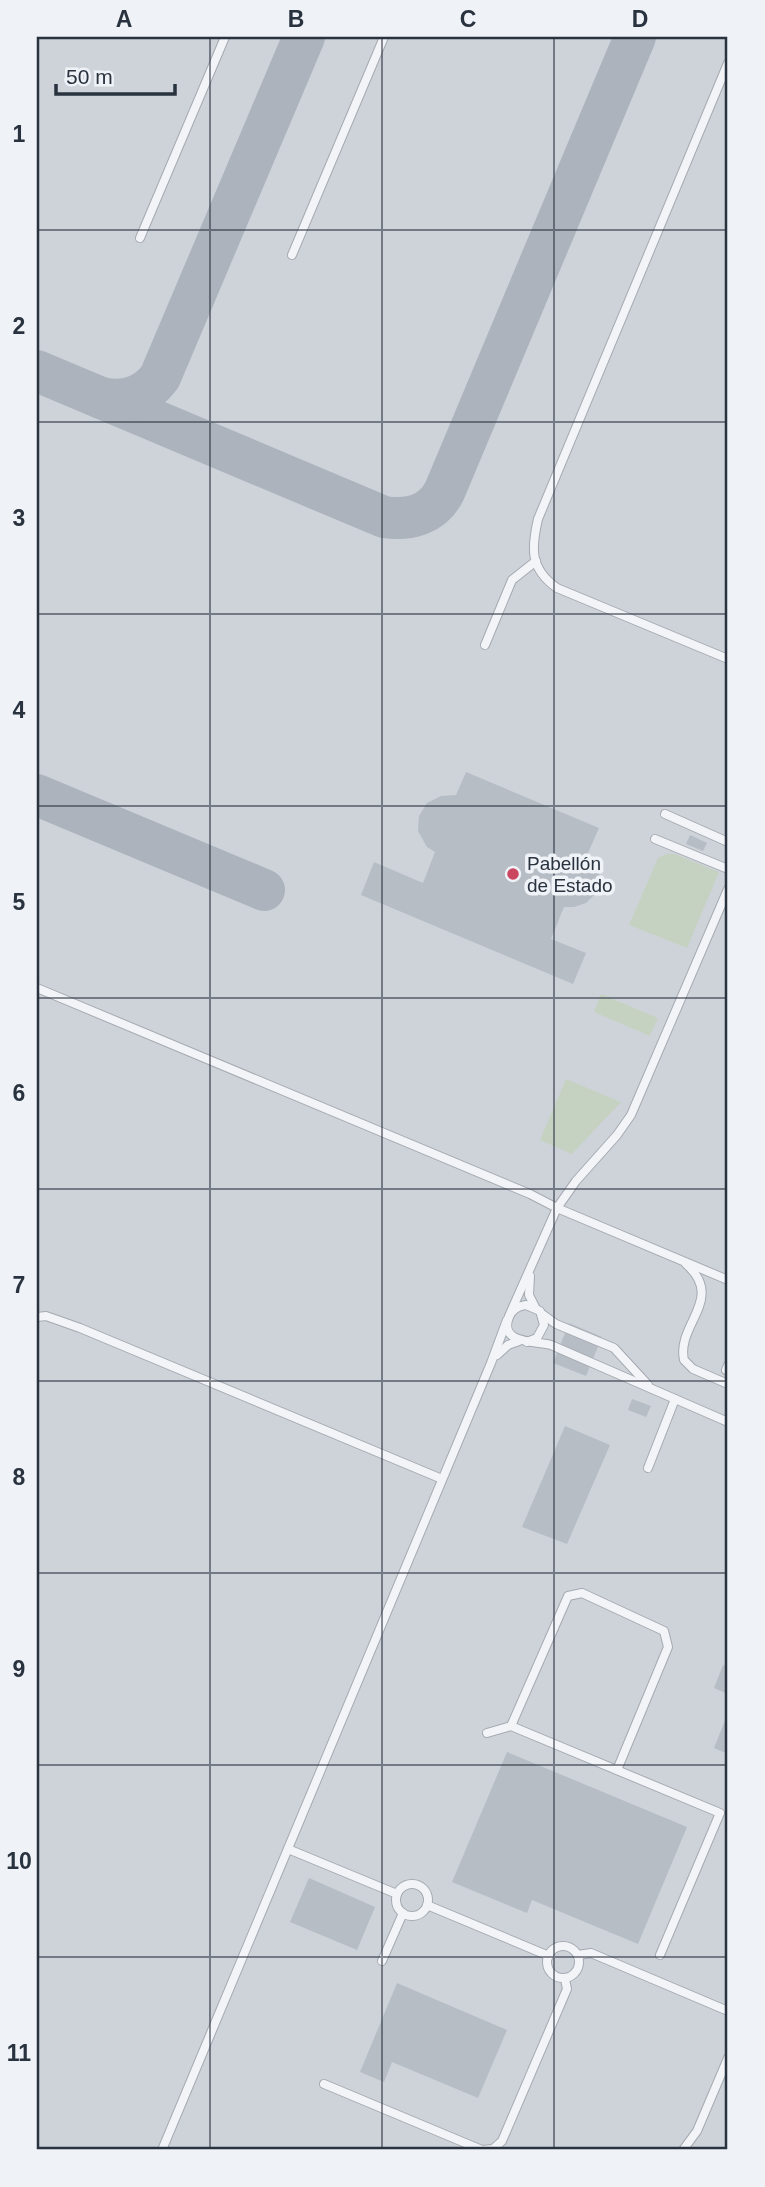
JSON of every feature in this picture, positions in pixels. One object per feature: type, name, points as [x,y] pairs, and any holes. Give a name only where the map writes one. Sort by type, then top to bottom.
[{"type":"lane","points":[[140,238],[225,37]]},
{"type":"lane","points":[[292,255],[383,37]]},
{"type":"lane","points":[[728,63],[538,519],[533,545],[544,580],[557,589],[728,659]]},
{"type":"lane","points":[[485,645],[512,580],[536,561]]},
{"type":"lane","points":[[665,814],[728,842]]},
{"type":"lane","points":[[655,839],[728,869]]},
{"type":"lane","points":[[162,2150],[556,1208],[631,1115],[728,889]]},
{"type":"lane","points":[[37,988],[530,1194],[556,1208],[728,1280]]},
{"type":"lane","points":[[681,1260],[694,1271],[702,1292],[683,1347],[684,1360],[692,1369],[728,1384]]},
{"type":"lane","points":[[491,1363],[504,1347],[537,1338],[544,1329],[544,1317],[528,1291],[533,1263]]},
{"type":"lane","points":[[653,1390],[614,1349],[556,1324],[530,1305],[514,1309],[508,1318],[509,1332],[523,1341],[551,1345],[653,1390],[728,1422]]},
{"type":"lane","points":[[37,1317],[46,1316],[80,1328],[442,1479]]},
{"type":"lane","points":[[728,1365],[728,1371]]},
{"type":"lane","points":[[648,1468],[675,1399]]},
{"type":"lane","points":[[510,1726],[568,1595],[582,1593],[664,1631],[668,1647],[617,1770]]},
{"type":"lane","points":[[487,1733],[510,1726],[720,1813],[660,1955]]},
{"type":"lane","points":[[288,1849],[397,1894]]},
{"type":"lane","points":[[412,1884],[421,1887],[426,1893],[427,1905],[419,1915],[403,1913],[396,1903],[397,1894],[404,1886],[412,1884]]},
{"type":"lane","points":[[427,1905],[549,1956]]},
{"type":"lane","points":[[382,1961],[403,1913]]},
{"type":"lane","points":[[564,1946],[578,1955],[576,1971],[565,1979],[559,1978],[547,1965],[555,1948],[564,1946]]},
{"type":"lane","points":[[578,1955],[591,1953],[728,2011]]},
{"type":"lane","points":[[324,2084],[482,2150],[493,2149],[502,2141],[567,1989],[565,1979]]},
{"type":"lane","points":[[683,2150],[697,2131],[728,2058]]},
{"type":"shaded area","points":[[37,37],[728,37],[728,2150],[37,2150]]},
{"type":"green space","points":[[675,854],[719,872],[687,948],[629,925],[658,858]]},
{"type":"green space","points":[[601,994],[658,1018],[650,1036],[594,1012]]},
{"type":"green space","points":[[566,1079],[621,1102],[572,1154],[540,1140]]},
{"type":"building","name":"Pabellón de Estado","points":[[466,772],[599,828],[588,853],[598,869],[601,880],[599,890],[586,903],[564,907],[551,939],[586,953],[573,984],[361,895],[374,862],[423,883],[435,852],[427,847],[418,831],[419,816],[427,803],[441,796],[456,795]]},
{"type":"building","points":[[690,835],[707,843],[703,851],[686,844]]},
{"type":"building","points":[[569,1323],[602,1337],[586,1376],[553,1363]]},
{"type":"building","points":[[632,1399],[651,1406],[646,1417],[628,1410]]},
{"type":"building","points":[[565,1426],[610,1445],[567,1544],[522,1527]]},
{"type":"building","points":[[723,1665],[728,1667],[728,1694],[714,1688]]},
{"type":"building","points":[[728,1713],[728,1754],[714,1748]]},
{"type":"building","points":[[507,1752],[687,1827],[638,1944],[532,1900],[527,1913],[452,1882]]},
{"type":"building","points":[[309,1878],[375,1907],[357,1950],[290,1922]]},
{"type":"building","points":[[397,1983],[507,2030],[478,2098],[392,2062],[384,2082],[360,2072]]},
{"type":"taxiway","points":[[101,398],[118,400],[134,397],[148,389],[160,377],[304,37]]},
{"type":"taxiway","points":[[37,371],[384,517],[412,517],[428,510],[445,490],[635,37]]},
{"type":"taxiway","points":[[37,795],[264,890]]},
{"type":"place","name":"Pabellón de Estado","points":[[513,874]]}]
